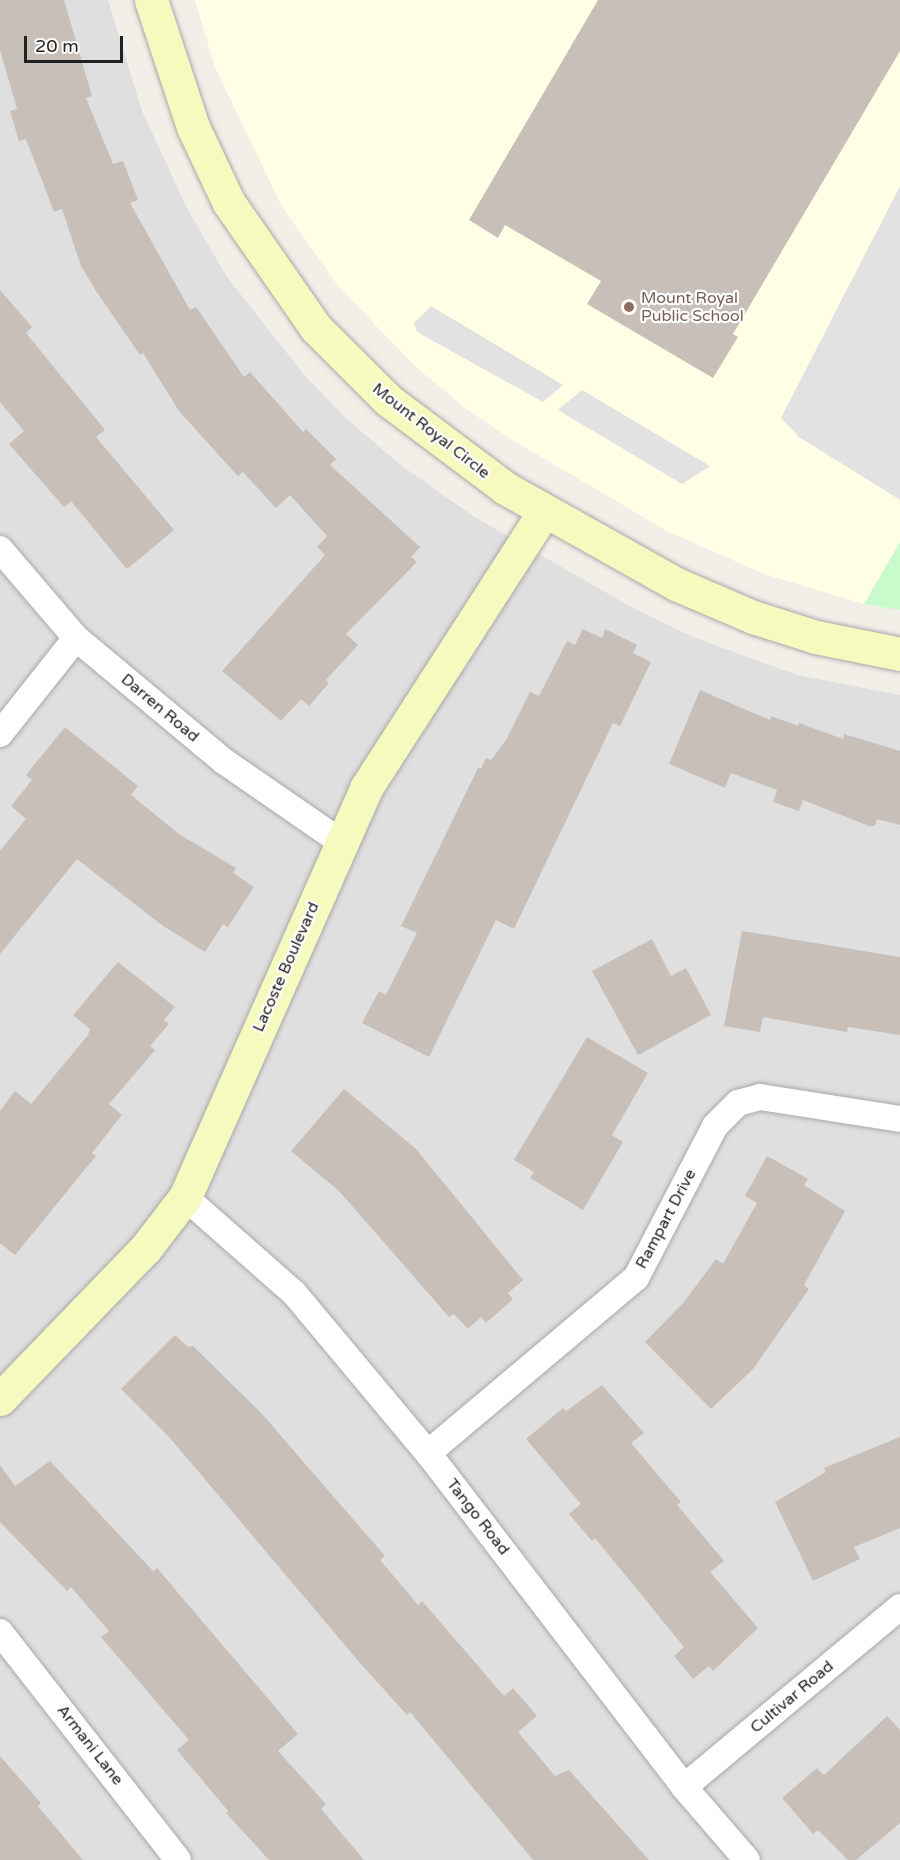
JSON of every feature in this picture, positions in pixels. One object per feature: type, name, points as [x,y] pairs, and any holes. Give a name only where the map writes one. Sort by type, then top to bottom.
[{"type":"street","name":"Mount Royal Circle","points":[[151,0],[193,127],[229,202],[316,328],[388,400],[463,459],[544,512],[676,584],[753,617],[816,637],[900,654]]},
{"type":"street","name":"Lacoste Boulevard","points":[[0,1399],[145,1249],[185,1197],[366,788],[427,690],[544,512]]},
{"type":"street","name":"Darren Road","points":[[0,549],[76,638],[225,762],[341,842]]},
{"type":"street","points":[[0,734],[76,638]]},
{"type":"street","name":"Rampart Drive","points":[[428,1453],[636,1278],[716,1126],[738,1103],[760,1098],[900,1119]]},
{"type":"street","name":"Tango Road","points":[[185,1197],[294,1293],[428,1453],[684,1787],[747,1860]]},
{"type":"street","name":"Cultivar Road","points":[[684,1787],[900,1607]]},
{"type":"street","name":"Armani Lane","points":[[0,1632],[178,1860]]},
{"type":"shaded area","points":[[0,0],[108,0],[142,111],[188,210],[227,277],[305,376],[347,419],[402,466],[473,516],[633,608],[693,637],[797,675],[900,695],[900,1860],[0,1860]]},
{"type":"shaded area","name":"Mount Royal Public School","points":[[195,0],[900,0],[900,542],[864,604],[764,574],[667,531],[511,439],[468,410],[417,368],[339,287],[282,207],[215,67]]},
{"type":"shaded area","points":[[900,186],[900,500],[799,437],[781,418]]},
{"type":"shaded area","points":[[431,306],[563,385],[543,402],[417,332],[414,323]]},
{"type":"shaded area","points":[[582,390],[710,466],[682,484],[558,410]]},
{"type":"green space","points":[[900,542],[900,610],[864,604]]},
{"type":"building","points":[[0,0],[64,0],[92,96],[86,98],[113,164],[123,161],[138,200],[130,203],[190,310],[196,307],[244,377],[250,372],[303,432],[306,429],[336,459],[330,465],[420,547],[411,557],[417,562],[346,634],[358,645],[326,680],[329,683],[309,706],[301,699],[281,721],[222,671],[325,555],[317,547],[327,536],[290,495],[276,508],[243,472],[238,476],[179,411],[143,353],[140,355],[96,291],[81,266],[62,209],[54,212],[26,139],[19,141],[10,111],[17,109],[0,50]]},
{"type":"building","points":[[598,0],[900,0],[900,51],[733,334],[738,337],[713,378],[587,304],[601,281],[505,225],[498,238],[469,220]]},
{"type":"building","points":[[0,290],[32,327],[26,333],[105,430],[96,437],[174,530],[127,569],[71,501],[64,507],[9,444],[24,431],[0,402]]},
{"type":"building","points":[[583,629],[602,638],[605,629],[637,645],[633,653],[651,662],[620,726],[613,723],[514,929],[496,920],[429,1057],[362,1023],[379,991],[386,995],[417,933],[401,926],[478,768],[481,769],[486,758],[491,760],[506,740],[530,692],[539,696],[567,641],[575,645]]},
{"type":"building","points":[[700,690],[770,720],[771,716],[798,726],[799,723],[843,739],[844,734],[900,751],[900,825],[877,819],[875,826],[869,826],[803,800],[799,811],[773,802],[777,790],[731,773],[725,788],[669,764]]},
{"type":"building","points":[[65,727],[138,786],[131,795],[179,834],[236,868],[233,873],[254,887],[228,927],[223,924],[205,952],[163,926],[77,859],[0,954],[0,851],[26,819],[11,806],[32,780],[26,775]]},
{"type":"building","points":[[742,931],[900,957],[900,1035],[848,1027],[847,1032],[763,1017],[760,1032],[724,1026]]},
{"type":"building","points":[[652,939],[671,976],[686,968],[711,1015],[638,1055],[592,971]]},
{"type":"building","points":[[118,962],[175,1007],[164,1020],[169,1024],[150,1046],[155,1050],[109,1104],[122,1115],[92,1153],[96,1156],[15,1255],[0,1243],[0,1111],[15,1091],[31,1104],[88,1035],[90,1029],[73,1015]]},
{"type":"building","points":[[587,1037],[648,1073],[612,1135],[623,1142],[583,1210],[530,1178],[534,1172],[514,1160]]},
{"type":"building","points":[[344,1089],[416,1149],[523,1280],[508,1293],[513,1299],[486,1323],[481,1317],[468,1329],[454,1314],[449,1317],[339,1191],[291,1151]]},
{"type":"building","points":[[767,1156],[808,1179],[804,1185],[845,1211],[804,1285],[809,1289],[753,1369],[711,1409],[645,1342],[684,1302],[716,1259],[723,1264],[757,1203],[745,1196]]},
{"type":"building","points":[[175,1335],[188,1347],[193,1346],[262,1414],[385,1556],[380,1560],[418,1605],[422,1601],[504,1696],[513,1688],[537,1716],[518,1732],[555,1776],[569,1770],[649,1860],[533,1860],[410,1712],[407,1715],[360,1663],[170,1438],[121,1389]]},
{"type":"building","points":[[602,1385],[644,1433],[631,1443],[681,1502],[677,1505],[724,1561],[710,1572],[758,1628],[713,1671],[709,1666],[693,1679],[674,1656],[684,1647],[595,1538],[592,1541],[569,1514],[581,1504],[526,1439],[563,1408],[566,1411]]},
{"type":"building","points":[[900,1437],[900,1528],[854,1547],[860,1559],[813,1581],[775,1502],[826,1472],[824,1468]]},
{"type":"building","points":[[50,1461],[153,1571],[157,1568],[298,1734],[278,1751],[326,1804],[321,1809],[364,1860],[269,1860],[226,1813],[228,1811],[177,1750],[189,1740],[101,1637],[109,1631],[71,1587],[67,1591],[0,1522],[0,1465],[15,1486]]},
{"type":"building","points":[[887,1716],[900,1730],[900,1823],[856,1860],[848,1860],[818,1830],[813,1834],[782,1798],[817,1768],[824,1775]]},
{"type":"building","points":[[0,1756],[41,1803],[38,1806],[83,1860],[0,1860]]},
{"type":"place","name":"Mount Royal Public School","points":[[629,307]]}]
